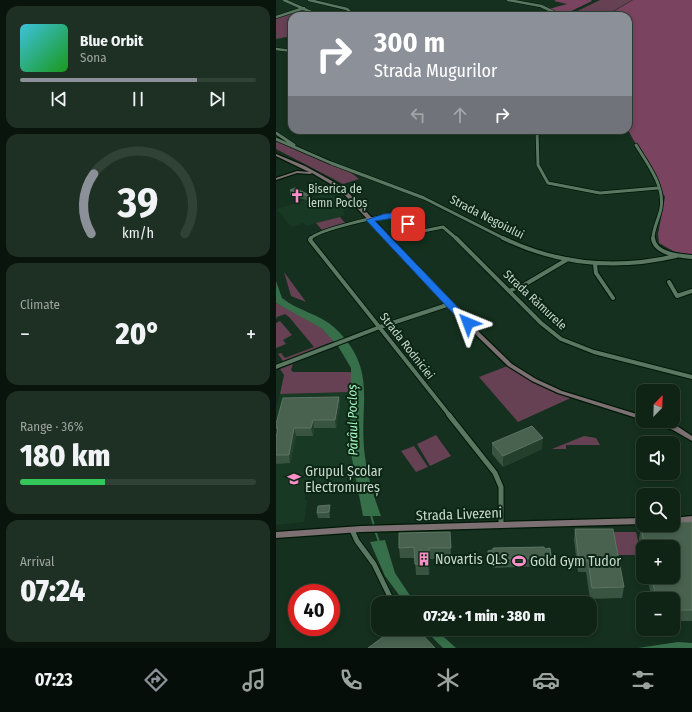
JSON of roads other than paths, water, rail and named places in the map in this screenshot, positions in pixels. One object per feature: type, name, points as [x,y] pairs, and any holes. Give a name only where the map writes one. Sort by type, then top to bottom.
[{"type":"street","points":[[284,0],[312,12]]},
{"type":"street","points":[[309,0],[347,9],[350,12]]},
{"type":"street","points":[[508,0],[541,6],[554,12]]},
{"type":"street","points":[[292,12],[304,8]]},
{"type":"street","points":[[276,17],[288,13]]},
{"type":"street","points":[[276,49],[288,50]]},
{"type":"street","name":"Strada Negoiului","points":[[276,133],[286,139],[297,149]]},
{"type":"street","points":[[537,134],[536,162],[548,183],[600,193],[658,188]]},
{"type":"street","name":"Strada Negoiului","points":[[276,139],[297,149],[424,198],[521,246],[568,259],[594,264],[623,265],[676,256]]},
{"type":"street","points":[[636,145],[650,169],[662,198],[652,242],[659,249],[676,256],[692,257]]},
{"type":"street","points":[[277,156],[303,167],[341,188],[501,356],[534,380],[573,397],[636,416]]},
{"type":"street","points":[[277,156],[305,167],[315,174]]},
{"type":"street","points":[[291,162],[296,171]]},
{"type":"street","points":[[276,180],[303,167]]},
{"type":"street","points":[[296,171],[303,167]]},
{"type":"street","points":[[296,171],[315,174]]},
{"type":"street","name":"Strada Rămurele","points":[[370,220],[384,216],[396,216],[401,218],[418,232],[443,227],[467,247],[509,292],[553,334],[570,344],[594,352],[692,377]]},
{"type":"street","name":"Strada Rodniciei","points":[[370,220],[316,235],[310,240],[480,453],[495,474],[501,487],[501,525]]},
{"type":"street","points":[[509,292],[524,286],[568,259]]},
{"type":"street","points":[[594,264],[596,273],[613,298]]},
{"type":"street","points":[[669,282],[677,296],[692,291]]},
{"type":"street","points":[[276,367],[380,327],[450,304]]},
{"type":"street","points":[[675,428],[692,439]]},
{"type":"street","points":[[680,520],[692,520]]},
{"type":"street","name":"Strada Livezeni","points":[[276,535],[386,528],[636,521]]},
{"type":"street","points":[[352,530],[356,541],[373,562],[384,590],[388,596]]},
{"type":"water","name":"Pârâul Pocloș","points":[[276,281],[282,298],[329,323],[348,343],[357,357],[362,371],[364,385],[363,430],[366,466],[381,516],[363,516],[350,448],[351,368],[338,346],[321,328],[276,303]]},
{"type":"water","points":[[385,540],[395,573],[410,596],[400,596],[385,576],[370,542]]},
{"type":"water","points":[[431,636],[443,636],[456,648],[443,648]]},
{"type":"water","points":[[678,642],[692,643],[692,648],[638,648]]},
{"type":"waterway","name":"Pârâul Pocloș","points":[[371,515],[374,526]]},
{"type":"waterway","name":"Pârâul Pocloș","points":[[375,530],[379,542]]},
{"type":"place","name":"Biserica de lemn Pocloș","points":[[297,196]]},
{"type":"place","name":"Grupul Școlar Electromureș","points":[[294,479]]},
{"type":"place","name":"Novartis QLS","points":[[424,559]]},
{"type":"place","name":"Gold Gym Tudor","points":[[519,561]]}]
